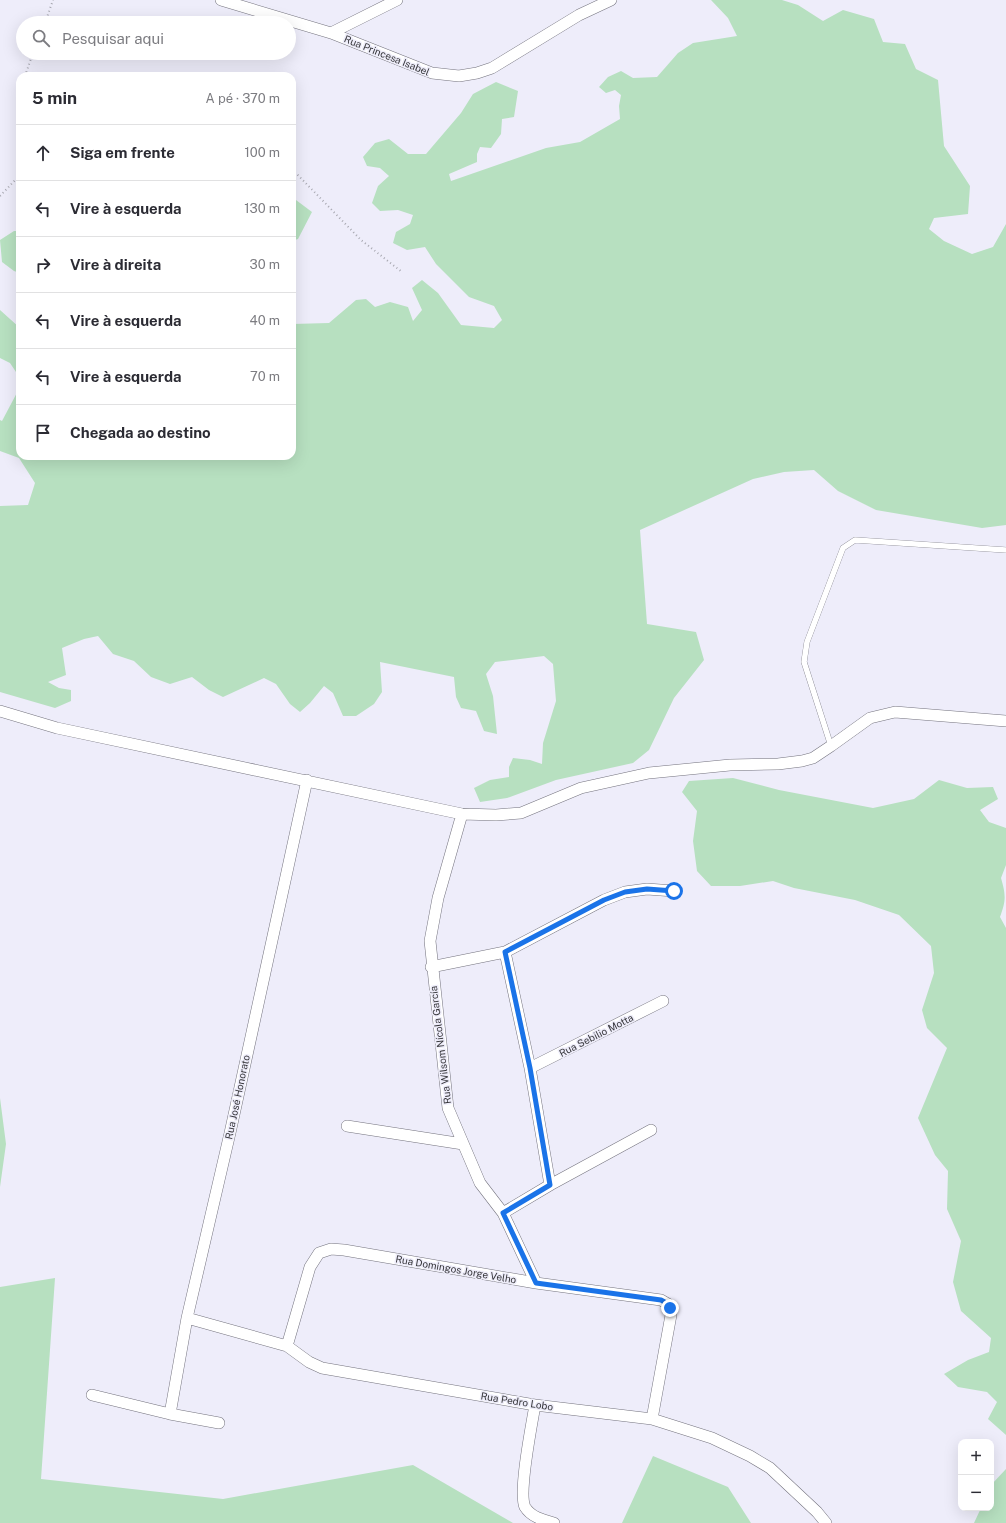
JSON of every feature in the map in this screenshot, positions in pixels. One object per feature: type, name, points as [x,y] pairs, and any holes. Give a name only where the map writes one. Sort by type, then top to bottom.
[{"type":"street","name":"Rua Princesa Isabel","points":[[221,0],[274,16]]},
{"type":"street","points":[[331,33],[397,0]]},
{"type":"street","name":"Rua Princesa Isabel","points":[[296,22],[331,33],[418,69],[445,76],[459,76],[478,73],[492,68],[579,15],[611,0]]},
{"type":"street","points":[[0,711],[80,733],[462,814],[510,815],[521,813],[581,788],[649,773],[730,765],[778,764],[802,761],[813,758],[870,718],[896,712],[1006,722]]},
{"type":"street","name":"Rua José Honorato","points":[[170,1414],[187,1318],[230,1134],[307,780]]},
{"type":"street","name":"Rua Wilsom Nícola García","points":[[462,814],[432,923],[430,941],[431,967],[448,1108],[480,1183],[503,1213],[536,1283]]},
{"type":"street","points":[[431,967],[505,952],[604,900],[625,892],[647,889],[674,891]]},
{"type":"street","points":[[505,952],[530,1068],[550,1185]]},
{"type":"street","name":"Rua Sebilio Motta","points":[[530,1068],[662,1002]]},
{"type":"street","points":[[347,1126],[463,1144]]},
{"type":"street","points":[[503,1213],[550,1185],[652,1130]]},
{"type":"street","name":"Rua Domingos Jorge Velho","points":[[287,1346],[310,1267],[319,1253],[331,1249],[536,1283],[651,1299],[668,1304],[670,1315],[652,1418]]},
{"type":"street","name":"Rua Pedro Lobo","points":[[187,1318],[287,1346],[309,1362],[322,1368],[535,1405],[652,1418],[712,1438],[750,1456],[774,1473],[817,1512],[826,1523]]},
{"type":"street","points":[[92,1395],[219,1424]]},
{"type":"street","points":[[535,1405],[523,1502],[530,1512],[537,1518],[554,1523]]},
{"type":"lane","points":[[831,746],[804,662],[807,642],[843,548],[855,540],[1006,550]]},
{"type":"path","points":[[47,16],[53,0]]},
{"type":"path","points":[[27,72],[31,60]]},
{"type":"path","points":[[296,173],[361,240],[402,272]]},
{"type":"path","points":[[0,196],[16,179]]},
{"type":"green space","points":[[711,0],[782,0],[798,5],[823,21],[843,10],[874,19],[883,42],[905,44],[916,69],[938,80],[944,146],[970,186],[968,214],[934,218],[929,229],[944,241],[972,254],[993,247],[1006,224],[1006,525],[982,528],[876,510],[838,491],[814,470],[784,472],[753,479],[640,530],[647,624],[696,632],[704,660],[674,698],[649,750],[633,763],[556,780],[507,798],[480,802],[474,788],[490,780],[509,777],[509,767],[513,758],[530,760],[542,764],[543,743],[556,701],[553,664],[544,656],[495,662],[486,674],[493,696],[497,734],[484,731],[476,711],[461,708],[456,697],[454,677],[380,662],[382,692],[374,704],[356,716],[343,716],[333,693],[324,686],[310,703],[300,712],[290,704],[276,684],[264,678],[223,697],[209,690],[192,677],[170,684],[151,677],[134,661],[113,654],[98,636],[84,639],[62,648],[66,675],[48,682],[59,688],[71,690],[71,701],[55,708],[0,692],[0,506],[28,505],[35,483],[20,460],[296,460],[296,324],[329,323],[356,300],[366,299],[375,307],[390,302],[408,307],[413,321],[422,310],[412,288],[422,280],[438,293],[461,325],[494,328],[502,320],[494,306],[469,297],[436,264],[425,247],[407,250],[393,243],[396,232],[410,224],[413,215],[398,210],[380,211],[372,203],[378,186],[389,176],[380,168],[367,166],[363,157],[375,143],[389,139],[408,154],[426,154],[461,113],[473,94],[496,82],[518,91],[514,117],[502,119],[501,134],[491,148],[480,147],[477,154],[477,162],[449,174],[451,181],[546,148],[580,142],[620,119],[619,106],[621,95],[615,90],[606,93],[599,87],[608,77],[621,71],[633,78],[657,77],[678,53],[693,43],[737,36],[728,18]]},
{"type":"green space","points":[[296,200],[312,212],[298,239],[296,240]]},
{"type":"green space","points":[[16,231],[16,272],[2,262],[0,240]]},
{"type":"green space","points":[[0,310],[16,324],[16,372],[10,363],[0,358]]},
{"type":"green space","points":[[16,395],[16,457],[0,451],[0,420],[2,421]]},
{"type":"green space","points":[[733,778],[779,790],[873,808],[914,799],[939,780],[967,788],[993,787],[998,799],[980,810],[989,822],[1006,828],[1006,865],[1001,878],[1005,898],[1000,917],[1006,928],[1006,1435],[988,1419],[997,1402],[987,1392],[958,1387],[944,1374],[968,1360],[989,1352],[991,1338],[961,1311],[953,1282],[961,1241],[947,1209],[948,1171],[935,1155],[918,1118],[947,1048],[927,1028],[922,1010],[934,973],[931,946],[899,915],[855,900],[794,888],[773,881],[740,886],[711,886],[697,871],[693,841],[697,811],[682,792],[689,781]]},
{"type":"green space","points":[[0,1098],[6,1144],[0,1187]]},
{"type":"green space","points":[[55,1278],[41,1479],[223,1499],[413,1465],[513,1523],[0,1523],[0,1287]]},
{"type":"green space","points":[[653,1456],[728,1487],[751,1523],[622,1523]]},
{"type":"green space","points":[[1006,1469],[1006,1523],[974,1523],[980,1511],[994,1511],[994,1482]]},
{"type":"route","points":[[670,1308],[668,1304],[661,1300],[536,1283],[503,1213],[550,1185],[530,1068],[505,952],[604,900],[625,892],[647,889],[674,891]]}]
